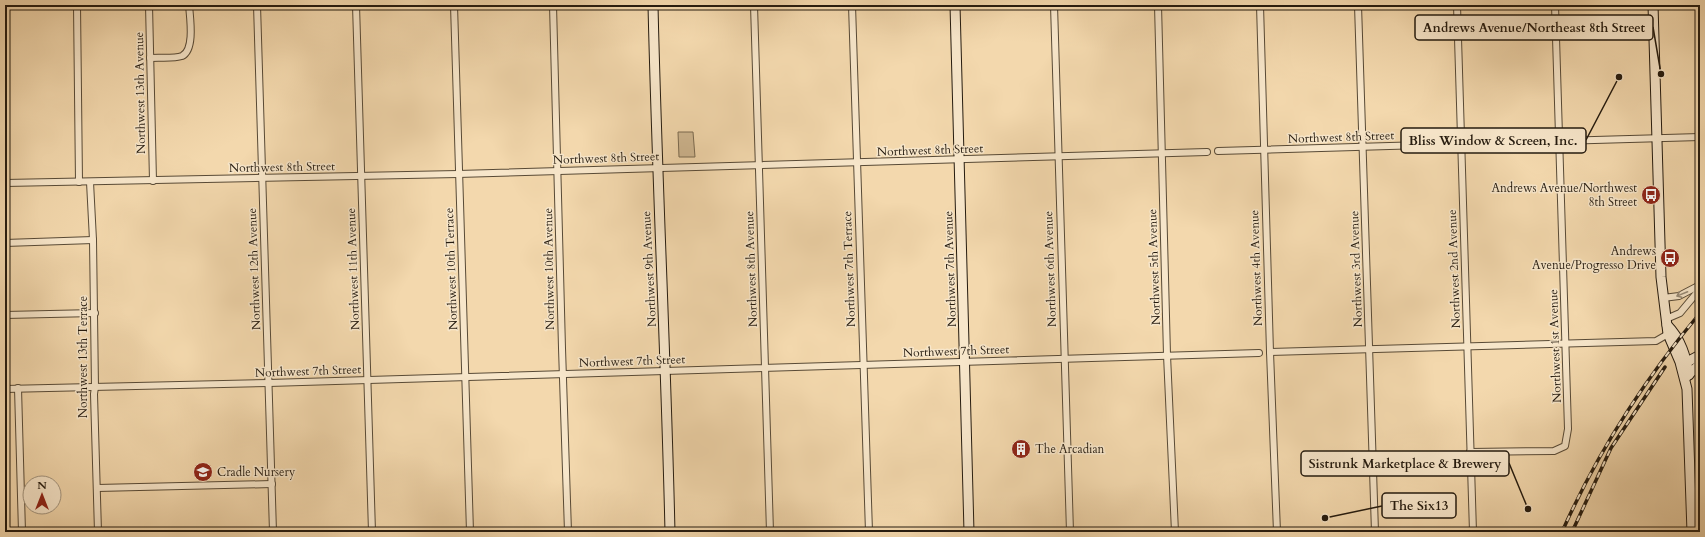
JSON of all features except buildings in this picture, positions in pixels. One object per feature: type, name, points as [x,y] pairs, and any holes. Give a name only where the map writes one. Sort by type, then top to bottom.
[{"type":"main road","name":"Northwest 9th Avenue","points":[[653,5],[657,168],[666,371],[670,532]]},
{"type":"main road","name":"Northwest 7th Avenue","points":[[955,5],[969,532]]},
{"type":"main road","points":[[1653,5],[1663,298],[1667,326],[1687,376]]},
{"type":"main road","points":[[1667,326],[1676,334],[1686,362],[1692,532]]},
{"type":"main road","points":[[1686,362],[1700,355]]},
{"type":"main road","points":[[1687,376],[1700,364]]},
{"type":"street","points":[[77,5],[79,182]]},
{"type":"street","name":"Northwest 13th Avenue","points":[[149,5],[153,181]]},
{"type":"street","points":[[150,58],[176,57],[185,53],[191,44],[189,5]]},
{"type":"street","name":"Northwest 12th Avenue","points":[[257,5],[261,178],[273,532]]},
{"type":"street","name":"Northwest 11th Avenue","points":[[356,5],[372,532]]},
{"type":"street","name":"Northwest 10th Terrace","points":[[454,5],[470,532]]},
{"type":"street","name":"Northwest 10th Avenue","points":[[553,5],[568,532]]},
{"type":"street","name":"Northwest 8th Avenue","points":[[754,5],[770,532]]},
{"type":"street","name":"Northwest 7th Terrace","points":[[852,5],[869,532]]},
{"type":"street","name":"Northwest 6th Avenue","points":[[1054,5],[1070,532]]},
{"type":"street","name":"Northwest 5th Avenue","points":[[1158,5],[1167,355],[1174,531]]},
{"type":"street","name":"Northwest 4th Avenue","points":[[1260,5],[1276,531]]},
{"type":"street","name":"Northwest 3rd Avenue","points":[[1358,5],[1375,532]]},
{"type":"street","name":"Northwest 2nd Avenue","points":[[1457,5],[1473,532]]},
{"type":"street","name":"Northwest 1st Avenue","points":[[1470,452],[1554,451],[1565,446],[1568,429],[1555,5]]},
{"type":"street","points":[[5,112],[6,184]]},
{"type":"street","name":"Northwest 8th Street","points":[[1218,152],[1700,137]]},
{"type":"street","name":"Northwest 8th Street","points":[[6,184],[361,177],[1208,152]]},
{"type":"street","name":"Northwest 13th Terrace","points":[[90,182],[95,313],[96,387],[94,394],[98,532]]},
{"type":"street","points":[[5,242],[93,240]]},
{"type":"street","points":[[1663,298],[1679,296],[1700,284]]},
{"type":"street","points":[[1270,352],[1656,341],[1667,326],[1700,289]]},
{"type":"street","points":[[5,315],[95,313]]},
{"type":"street","name":"Northwest 7th Street","points":[[5,389],[269,383],[1259,353]]},
{"type":"street","points":[[18,388],[22,532]]},
{"type":"street","points":[[97,488],[272,484]]},
{"type":"shaded area","points":[[678,132],[693,132],[695,157],[679,157]]},
{"type":"railway","points":[[1562,532],[1590,474],[1623,418],[1679,338],[1700,313]]},
{"type":"railway","points":[[1572,532],[1611,448],[1665,367]]},
{"type":"place","name":"Andrews Avenue/Northeast 8th Street","points":[[1661,74]]},
{"type":"place","name":"Bliss Window & Screen, Inc.","points":[[1619,77]]},
{"type":"place","name":"Andrews Avenue/Northwest 8th Street","points":[[1651,195]]},
{"type":"place","name":"Andrews Avenue/Progresso Drive","points":[[1670,258]]},
{"type":"place","name":"The Arcadian","points":[[1021,449]]},
{"type":"place","name":"Cradle Nursery","points":[[203,472]]},
{"type":"place","name":"Sistrunk Marketplace & Brewery","points":[[1528,509]]},
{"type":"place","name":"The Six13","points":[[1325,518]]}]
